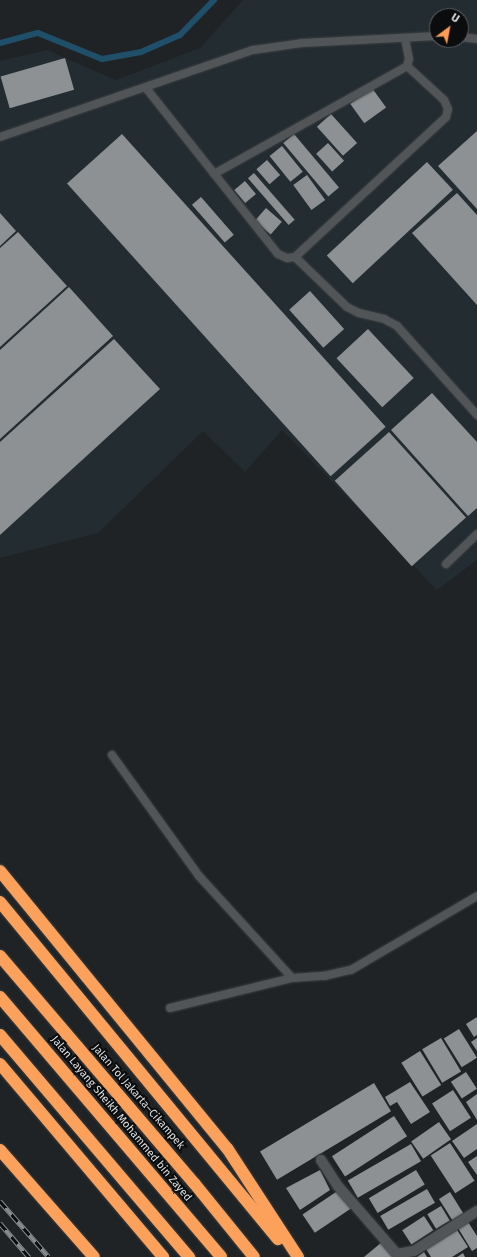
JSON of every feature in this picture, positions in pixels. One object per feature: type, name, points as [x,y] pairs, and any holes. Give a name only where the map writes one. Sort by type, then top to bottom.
[{"type":"highway","points":[[0,871],[227,1148],[298,1257]]},
{"type":"highway","points":[[0,902],[293,1257]]},
{"type":"highway","name":"Jalan Tol Jakarta–Cikampek","points":[[0,956],[194,1183],[254,1257]]},
{"type":"highway","name":"Jalan Layang Sheikh Mohammed bin Zayed","points":[[0,997],[221,1257]]},
{"type":"highway","points":[[0,1035],[189,1257]]},
{"type":"highway","points":[[0,1064],[163,1257]]},
{"type":"highway","points":[[0,1150],[94,1257]]},
{"type":"street","points":[[321,1160],[338,1186],[397,1254],[414,1251],[477,1211]]},
{"type":"lane","points":[[0,137],[253,50],[302,44],[429,36]]},
{"type":"lane","points":[[214,174],[408,66],[410,59],[405,38]]},
{"type":"lane","points":[[146,88],[278,254],[287,258],[295,257],[446,117],[448,109],[444,100],[408,66]]},
{"type":"lane","points":[[295,257],[347,307],[359,313],[384,319],[397,326],[477,415]]},
{"type":"lane","points":[[446,564],[477,534]]},
{"type":"lane","points":[[112,755],[200,876],[292,978]]},
{"type":"lane","points":[[170,1008],[292,978],[324,976],[351,970],[477,896]]},
{"type":"shaded area","points":[[243,0],[477,0],[477,560],[437,590],[282,430],[245,472],[203,431],[98,533],[0,558],[0,61],[47,50],[116,80],[200,48]]},
{"type":"building","points":[[65,58],[74,90],[10,108],[1,76]]},
{"type":"building","points":[[372,88],[386,107],[364,123],[350,104]]},
{"type":"building","points":[[331,114],[357,143],[343,156],[317,127]]},
{"type":"building","points":[[477,131],[477,209],[438,166]]},
{"type":"building","points":[[122,134],[386,427],[331,476],[67,184]]},
{"type":"building","points":[[294,134],[339,188],[328,197],[283,143]]},
{"type":"building","points":[[328,143],[344,161],[332,172],[316,154]]},
{"type":"building","points":[[282,146],[303,172],[290,182],[270,156]]},
{"type":"building","points":[[267,160],[280,175],[270,184],[256,169]]},
{"type":"building","points":[[427,162],[453,190],[353,283],[327,255]]},
{"type":"building","points":[[254,173],[295,220],[289,225],[248,178]]},
{"type":"building","points":[[307,175],[325,200],[311,210],[293,185]]},
{"type":"building","points":[[245,181],[256,194],[245,203],[234,190]]},
{"type":"building","points":[[457,193],[477,215],[477,305],[412,233]]},
{"type":"building","points":[[201,197],[234,235],[225,243],[192,205]]},
{"type":"building","points":[[266,208],[282,222],[271,235],[255,221]]},
{"type":"building","points":[[0,213],[16,231],[0,246]]},
{"type":"building","points":[[18,232],[67,286],[0,347],[0,248]]},
{"type":"building","points":[[69,287],[113,336],[0,439],[0,350]]},
{"type":"building","points":[[310,291],[344,329],[323,348],[289,310]]},
{"type":"building","points":[[368,329],[414,378],[382,407],[337,358]]},
{"type":"building","points":[[114,339],[160,389],[0,535],[0,442]]},
{"type":"building","points":[[432,393],[477,442],[477,508],[468,516],[391,430]]},
{"type":"building","points":[[389,432],[466,517],[412,566],[335,481]]},
{"type":"building","points":[[477,1017],[477,1035],[474,1037],[466,1024]]},
{"type":"building","points":[[459,1029],[477,1058],[462,1067],[444,1039]]},
{"type":"building","points":[[441,1038],[461,1071],[442,1083],[422,1049]]},
{"type":"building","points":[[477,1038],[477,1051],[471,1042]]},
{"type":"building","points":[[420,1051],[441,1085],[423,1097],[401,1063]]},
{"type":"building","points":[[466,1072],[477,1089],[462,1099],[451,1082]]},
{"type":"building","points":[[410,1082],[430,1112],[411,1124],[397,1102],[390,1106],[385,1097]]},
{"type":"building","points":[[374,1083],[391,1111],[277,1180],[260,1152]]},
{"type":"building","points":[[453,1090],[471,1118],[450,1131],[432,1104]]},
{"type":"building","points":[[477,1094],[477,1120],[466,1102]]},
{"type":"building","points":[[394,1116],[407,1136],[345,1176],[332,1156]]},
{"type":"building","points":[[439,1122],[451,1139],[423,1159],[411,1142]]},
{"type":"building","points":[[477,1124],[477,1149],[464,1158],[452,1141]]},
{"type":"building","points":[[450,1143],[475,1181],[455,1193],[431,1156]]},
{"type":"building","points":[[411,1144],[421,1161],[358,1198],[348,1180]]},
{"type":"building","points":[[477,1156],[477,1175],[468,1162]]},
{"type":"building","points":[[320,1170],[330,1190],[300,1210],[286,1188]]},
{"type":"building","points":[[416,1170],[425,1185],[378,1213],[369,1198]]},
{"type":"building","points":[[427,1189],[435,1203],[388,1230],[380,1216]]},
{"type":"building","points":[[339,1190],[351,1208],[315,1233],[303,1215]]},
{"type":"building","points":[[450,1192],[463,1213],[452,1220],[439,1199]]},
{"type":"building","points":[[441,1206],[450,1221],[436,1229],[427,1214]]},
{"type":"building","points":[[424,1216],[433,1230],[411,1244],[402,1230]]},
{"type":"building","points":[[468,1222],[477,1236],[477,1248],[472,1251],[458,1228]]},
{"type":"building","points":[[457,1230],[468,1247],[452,1257],[431,1257],[426,1249]]},
{"type":"building","points":[[382,1242],[394,1257],[364,1257]]},
{"type":"building","points":[[424,1252],[427,1257],[417,1257]]},
{"type":"building","points":[[463,1253],[465,1257],[457,1257]]},
{"type":"waterway","points":[[0,43],[38,33],[102,59],[141,52],[180,35],[214,0]]},
{"type":"railway","points":[[0,1201],[49,1257]]},
{"type":"railway","points":[[0,1223],[29,1257]]}]
